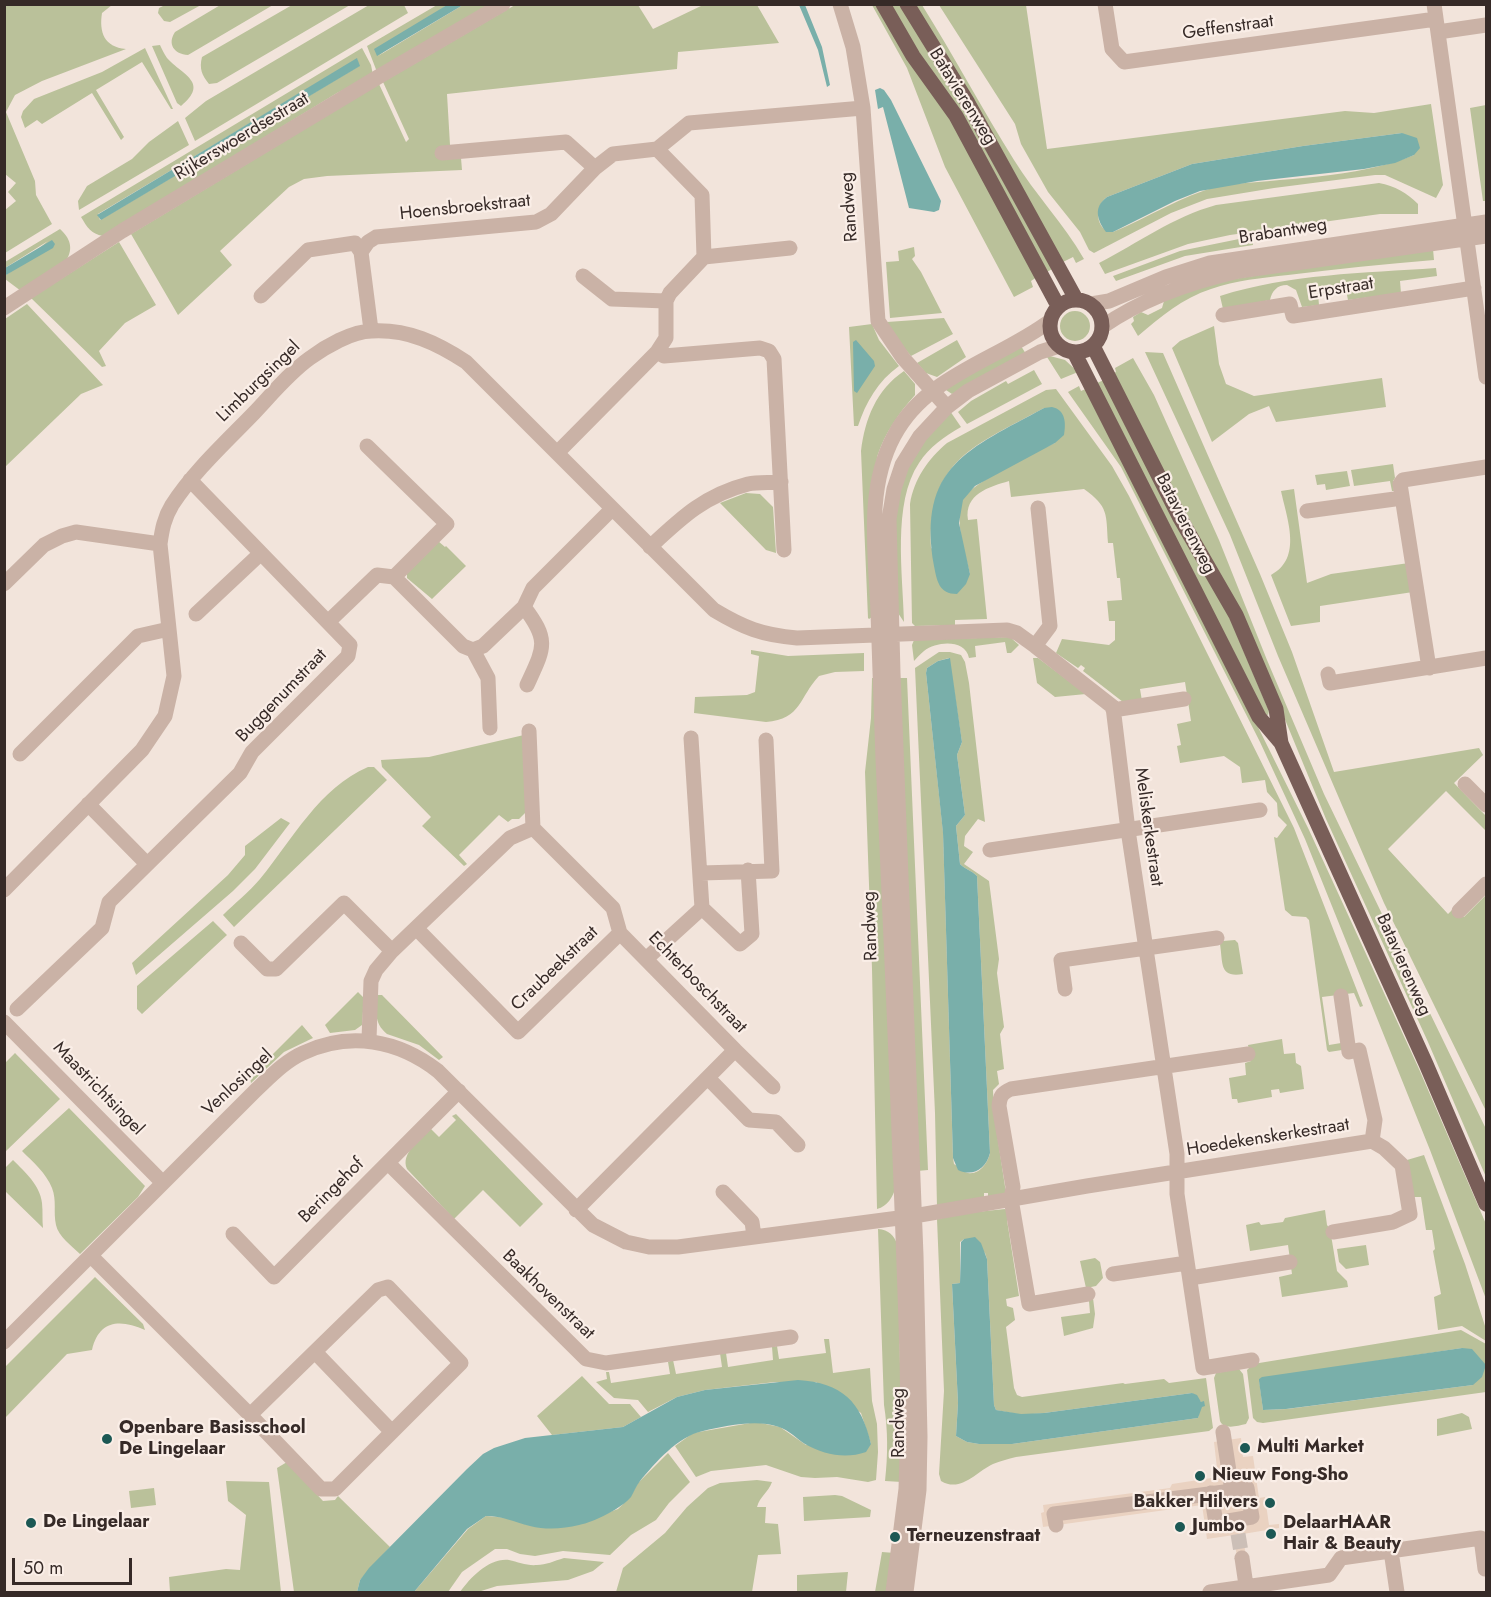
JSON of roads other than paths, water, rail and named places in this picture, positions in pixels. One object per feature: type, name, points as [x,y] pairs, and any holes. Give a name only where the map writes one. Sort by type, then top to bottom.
[{"type":"main road","name":"Batavierenweg","points":[[882,4],[913,56],[956,116],[1058,306]]},
{"type":"main road","name":"Batavierenweg","points":[[907,4],[968,103],[1076,299]]},
{"type":"main road","points":[[1076,299],[1091,304],[1097,310],[1102,327],[1098,340],[1093,346],[1084,351],[1074,352],[1059,346],[1053,339],[1050,321],[1058,306],[1076,299]]},
{"type":"main road","name":"Batavierenweg","points":[[1093,346],[1180,518],[1236,615],[1276,709],[1281,743]]},
{"type":"main road","name":"Batavierenweg","points":[[1074,352],[1259,717],[1281,743],[1426,1064],[1486,1204]]},
{"type":"street","name":"Rijkerswoerdsestraat","points":[[4,308],[122,231],[503,4]]},
{"type":"street","name":"Randweg","points":[[840,4],[853,47],[863,108],[878,321],[903,358],[947,407]]},
{"type":"street","name":"Geffenstraat","points":[[1105,4],[1112,49],[1124,62],[1436,19]]},
{"type":"street","points":[[1486,25],[1436,19],[1484,348],[1486,377]]},
{"type":"street","points":[[704,257],[702,195],[657,149],[689,123],[863,108]]},
{"type":"street","points":[[442,153],[566,142],[595,168]]},
{"type":"street","name":"Hoensbroekstraat","points":[[361,252],[368,242],[376,237],[536,222],[551,214],[595,168],[613,153],[657,149]]},
{"type":"street","name":"Brabantweg","points":[[1102,327],[1117,316],[1167,292],[1199,280],[1239,271],[1467,232],[1486,222]]},
{"type":"street","name":"Brabantweg","points":[[1091,304],[1109,301],[1166,277],[1210,263],[1467,232],[1486,236]]},
{"type":"street","points":[[261,296],[308,250],[355,243],[361,252],[371,330]]},
{"type":"street","points":[[558,452],[657,352],[666,338],[666,301],[670,293],[704,257],[790,248]]},
{"type":"street","points":[[583,276],[612,299],[666,301]]},
{"type":"street","name":"Erpstraat","points":[[1223,315],[1290,304],[1293,316],[1474,288]]},
{"type":"street","name":"Randweg","points":[[906,1593],[919,1490],[920,1437],[908,1217],[885,634],[875,518],[877,487],[884,457],[895,433],[912,409],[932,390],[958,373],[1031,335],[1050,321]]},
{"type":"street","name":"Limburgsingel","points":[[4,890],[142,750],[165,716],[174,676],[160,544],[162,526],[171,507],[190,480],[307,359],[333,342],[371,330],[412,335],[438,344],[466,362],[714,610],[740,626],[770,636],[797,638],[885,634]]},
{"type":"street","name":"Randweg","points":[[885,634],[889,519],[894,489],[902,465],[920,436],[947,407],[968,391],[1040,352],[1059,346]]},
{"type":"street","points":[[657,352],[664,356],[760,348],[769,351],[774,359],[784,549]]},
{"type":"street","points":[[367,446],[447,524],[394,577]]},
{"type":"street","points":[[1429,668],[1400,484],[1403,480],[1486,467]]},
{"type":"street","name":"Buggenumstraat","points":[[16,1009],[102,928],[109,902],[240,773],[252,752],[348,656],[350,645],[190,480]]},
{"type":"street","points":[[650,547],[681,517],[715,496],[749,484],[781,482]]},
{"type":"street","points":[[1307,511],[1401,498]]},
{"type":"street","points":[[473,650],[483,646],[524,607],[533,588],[612,508]]},
{"type":"street","points":[[1035,646],[1050,626],[1038,508]]},
{"type":"street","points":[[4,584],[45,545],[76,532],[160,544]]},
{"type":"street","points":[[196,614],[260,554]]},
{"type":"street","points":[[328,622],[377,575],[394,577],[463,646],[473,650],[488,678],[490,728]]},
{"type":"street","points":[[524,607],[537,625],[542,641],[541,655],[527,685]]},
{"type":"street","points":[[20,754],[138,636],[169,629]]},
{"type":"street","points":[[885,634],[1007,630],[1017,633],[1035,646],[1113,707],[1113,710],[1184,699]]},
{"type":"street","points":[[1328,674],[1330,683],[1486,658]]},
{"type":"street","name":"Meliskerkestraat","points":[[1113,710],[1128,830],[1177,1154],[1177,1194],[1203,1368],[1252,1360]]},
{"type":"street","points":[[369,1040],[371,981],[376,969],[510,838],[534,828],[529,731]]},
{"type":"street","points":[[691,738],[702,908],[740,944],[752,934],[748,870]]},
{"type":"street","points":[[701,873],[772,871],[766,740]]},
{"type":"street","points":[[1465,784],[1486,805]]},
{"type":"street","points":[[88,804],[147,864]]},
{"type":"street","points":[[990,850],[1260,810]]},
{"type":"street","name":"Echterboschstraat","points":[[534,828],[614,908],[620,933],[735,1050],[576,1210]]},
{"type":"street","points":[[1459,910],[1486,884]]},
{"type":"street","points":[[241,943],[267,969],[276,969],[344,903],[392,951]]},
{"type":"street","points":[[646,959],[702,908]]},
{"type":"street","name":"Craubeekstraat","points":[[416,928],[518,1032],[620,933]]},
{"type":"street","points":[[1065,989],[1061,960],[1217,938]]},
{"type":"street","name":"Hoedekenskerkestraat","points":[[908,1217],[1372,1141],[1375,1120],[1359,1050],[1348,1052],[1341,996]]},
{"type":"street","name":"Maastrichtsingel","points":[[4,1022],[163,1183]]},
{"type":"street","name":"Venlosingel","points":[[4,1341],[281,1067],[302,1053],[325,1044],[345,1040],[369,1040],[399,1048],[422,1059],[459,1091],[576,1210],[610,1236],[626,1242],[649,1247],[678,1247],[908,1217]]},
{"type":"street","points":[[735,1050],[773,1087]]},
{"type":"street","points":[[1088,1294],[1029,1304],[1011,1199],[1013,1187],[999,1106],[999,1099],[1003,1093],[1011,1089],[1248,1054]]},
{"type":"street","points":[[708,1078],[749,1120],[776,1122],[798,1145]]},
{"type":"street","name":"Beringehof","points":[[233,1234],[274,1277],[459,1091]]},
{"type":"street","points":[[1333,1232],[1393,1222],[1410,1214],[1402,1165],[1384,1148],[1372,1141]]},
{"type":"street","name":"Baakhovenstraat","points":[[388,1163],[586,1359],[606,1363],[790,1337]]},
{"type":"street","points":[[723,1192],[752,1222],[754,1236]]},
{"type":"street","name":"Randweg","points":[[893,1593],[905,1496],[908,1424],[908,1217]]},
{"type":"street","points":[[91,1256],[321,1489],[335,1489],[461,1363],[388,1287],[378,1290],[250,1415]]},
{"type":"street","points":[[1113,1274],[1188,1271],[1290,1262]]},
{"type":"street","points":[[315,1352],[392,1432]]},
{"type":"street","points":[[1223,1432],[1232,1491]]},
{"type":"street","points":[[1056,1525],[1054,1514],[1247,1488],[1252,1517],[1237,1527],[1216,1523],[1211,1493]]},
{"type":"street","points":[[1210,1593],[1246,1590],[1329,1575],[1341,1558],[1481,1538],[1485,1569]]},
{"type":"street","points":[[1391,1551],[1397,1593]]},
{"type":"street","points":[[1242,1558],[1246,1590]]},
{"type":"water","points":[[447,5],[463,5],[377,56],[374,49]]},
{"type":"water","points":[[799,5],[805,5],[822,47],[830,85],[827,87],[818,50]]},
{"type":"water","points":[[357,58],[360,66],[101,220],[97,215]]},
{"type":"water","points":[[880,88],[891,100],[941,201],[939,210],[934,212],[909,208],[883,107],[878,109],[875,90]]},
{"type":"water","points":[[1402,133],[1417,138],[1420,148],[1414,155],[1395,163],[1200,191],[1113,232],[1106,232],[1100,223],[1098,209],[1107,197],[1192,164]]},
{"type":"water","points":[[52,240],[55,244],[53,248],[6,275],[5,268]]},
{"type":"water","points":[[856,340],[874,361],[875,366],[857,393],[854,391],[853,342]]},
{"type":"water","points":[[1052,407],[1062,414],[1065,422],[1064,435],[1055,443],[975,486],[963,500],[959,523],[970,574],[966,584],[957,594],[946,592],[936,577],[931,532],[933,505],[942,483],[954,465],[972,450],[1044,408]]},
{"type":"water","points":[[950,658],[962,742],[957,755],[965,815],[956,826],[960,864],[977,876],[990,1153],[982,1167],[969,1173],[958,1170],[953,1158],[943,833],[926,673],[927,668],[938,661]]},
{"type":"water","points":[[975,1237],[981,1243],[987,1259],[996,1410],[1021,1414],[1044,1413],[1192,1393],[1197,1395],[1201,1402],[1204,1401],[1205,1406],[1202,1407],[1198,1418],[1012,1444],[979,1444],[967,1442],[956,1436],[958,1403],[952,1284],[960,1283],[961,1242],[964,1239]]},
{"type":"water","points":[[1462,1348],[1472,1349],[1486,1365],[1482,1377],[1473,1385],[1263,1410],[1259,1381],[1262,1377]]},
{"type":"water","points":[[798,1380],[827,1385],[847,1397],[862,1416],[867,1429],[871,1444],[866,1452],[851,1455],[827,1453],[805,1444],[783,1428],[770,1425],[741,1424],[703,1431],[676,1444],[640,1481],[627,1501],[600,1518],[573,1526],[548,1528],[486,1516],[467,1529],[414,1592],[357,1592],[360,1580],[369,1568],[467,1469],[483,1454],[494,1448],[525,1438],[623,1427],[677,1397],[705,1390]]},
{"type":"tunnel","points":[[1238,1534],[1242,1558]]},
{"type":"place","name":"Openbare Basisschool De Lingelaar","points":[[107,1439]]},
{"type":"place","name":"Multi Market","points":[[1245,1448]]},
{"type":"place","name":"Nieuw Fong-Sho","points":[[1200,1476]]},
{"type":"place","name":"Bakker Hilvers","points":[[1270,1503]]},
{"type":"place","name":"De Lingelaar","points":[[31,1523]]},
{"type":"place","name":"Jumbo","points":[[1180,1527]]},
{"type":"place","name":"DelaarHAAR Hair & Beauty","points":[[1271,1534]]},
{"type":"place","name":"Terneuzenstraat","points":[[895,1537]]}]
